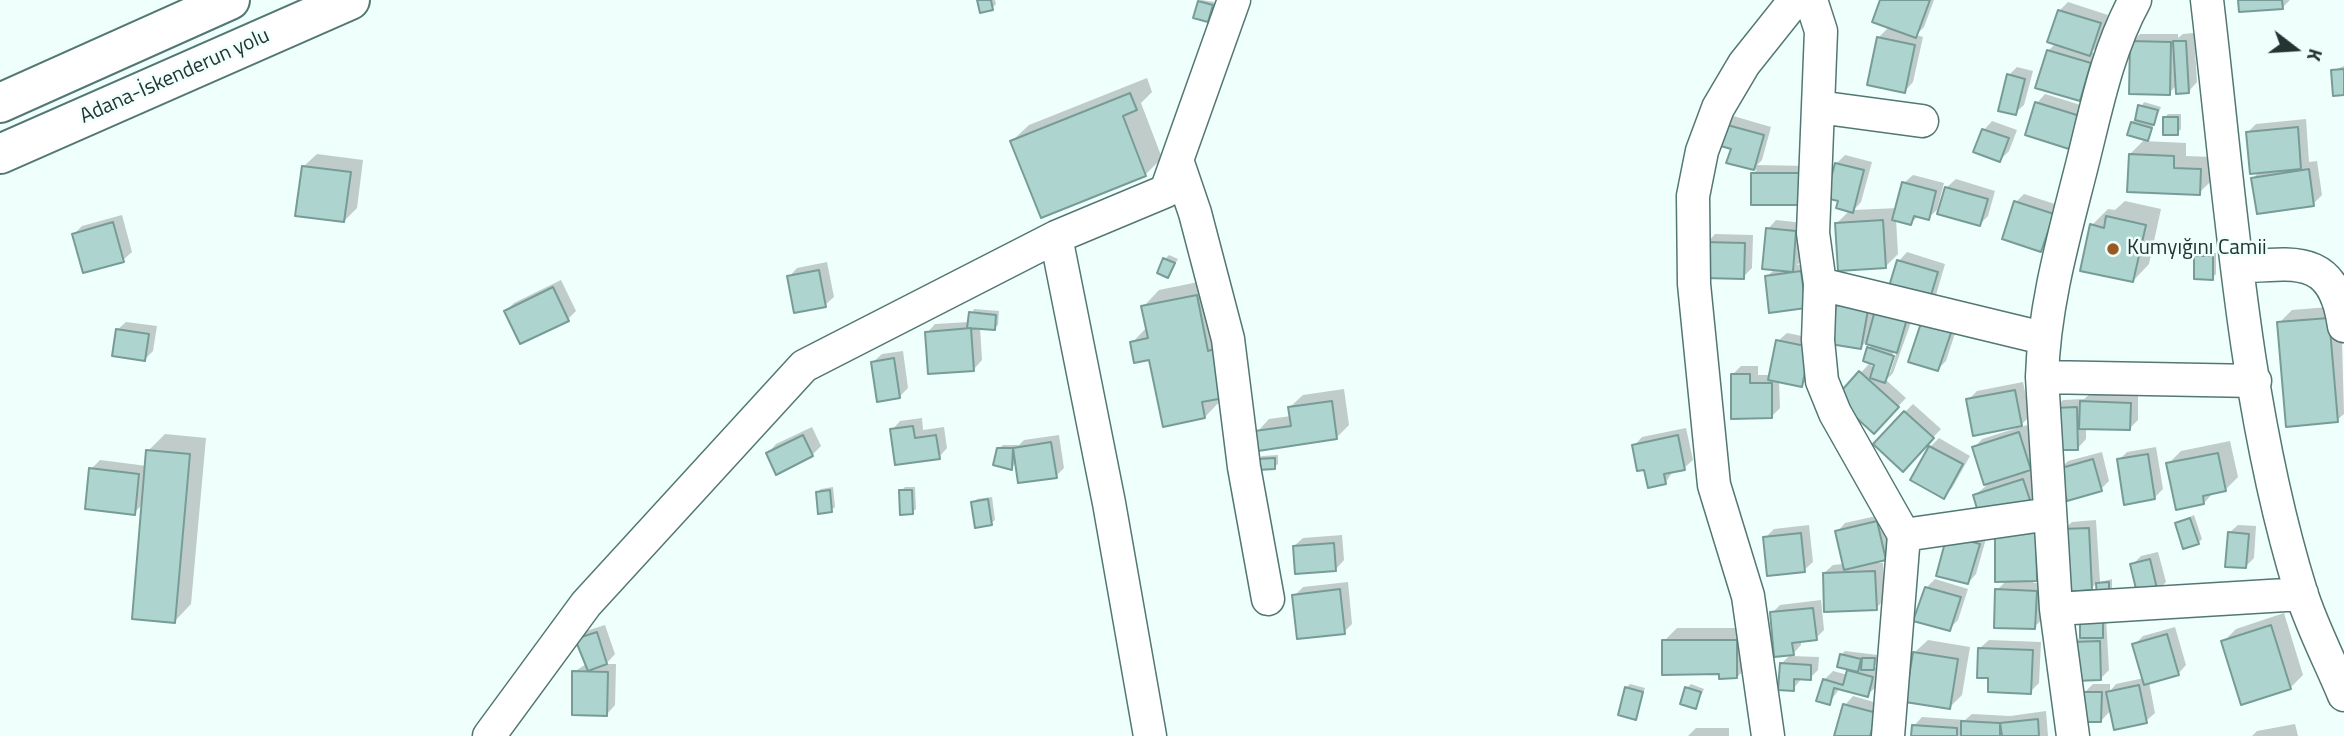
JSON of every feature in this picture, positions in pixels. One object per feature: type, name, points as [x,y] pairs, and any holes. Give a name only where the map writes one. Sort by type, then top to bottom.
[{"type":"highway","points":[[0,103],[230,0]]},
{"type":"highway","name":"Adana-İskenderun yolu","points":[[0,154],[349,0]]},
{"type":"street","points":[[489,736],[586,604],[804,366],[1056,237],[1166,191],[1234,0]]},
{"type":"street","points":[[1768,736],[1748,596],[1714,485],[1694,285],[1693,197],[1702,151],[1718,108],[1744,64],[1795,0]]},
{"type":"street","points":[[1811,0],[1821,31],[1814,233],[1820,284],[1818,340],[1822,381],[1835,413],[1904,535],[1888,736]]},
{"type":"street","points":[[2073,736],[2056,609],[2042,377],[2043,338],[2057,264],[2099,97],[2122,24],[2135,0]]},
{"type":"street","points":[[2207,0],[2238,267],[2272,483],[2302,594],[2342,687]]},
{"type":"street","points":[[1818,107],[1922,121]]},
{"type":"street","points":[[1178,163],[1195,213],[1228,339],[1244,467],[1268,599]]},
{"type":"street","points":[[1056,237],[1109,503],[1150,736]]},
{"type":"street","points":[[2238,267],[2283,264],[2319,272],[2332,282],[2340,297],[2344,326]]},
{"type":"street","points":[[1820,284],[2043,338]]},
{"type":"street","points":[[2042,377],[2255,381]]},
{"type":"street","points":[[1904,535],[2050,514]]},
{"type":"street","points":[[2056,609],[2302,594]]},
{"type":"building","points":[[977,0],[991,0],[993,10],[980,13]]},
{"type":"building","points":[[1880,0],[1930,0],[1916,38],[1872,22]]},
{"type":"building","points":[[2238,0],[2282,0],[2283,9],[2239,12]]},
{"type":"building","points":[[1198,1],[1213,5],[1208,22],[1193,18]]},
{"type":"building","points":[[2058,10],[2101,23],[2090,56],[2047,42]]},
{"type":"building","points":[[1877,37],[1915,45],[1905,93],[1867,85]]},
{"type":"building","points":[[2130,41],[2171,42],[2170,95],[2129,94]]},
{"type":"building","points":[[2173,41],[2186,41],[2189,93],[2176,94]]},
{"type":"building","points":[[2047,50],[2091,63],[2080,101],[2035,88]]},
{"type":"building","points":[[2344,69],[2344,95],[2333,96],[2331,70]]},
{"type":"building","points":[[2007,74],[2025,79],[2016,115],[1998,111]]},
{"type":"building","points":[[1130,93],[1137,110],[1123,116],[1146,176],[1041,218],[1010,141]]},
{"type":"building","points":[[2035,102],[2080,116],[2069,149],[2025,135]]},
{"type":"building","points":[[2138,105],[2158,110],[2154,125],[2135,120]]},
{"type":"building","points":[[2163,117],[2178,117],[2178,135],[2163,135]]},
{"type":"building","points":[[2131,122],[2152,128],[2148,141],[2127,135]]},
{"type":"building","points":[[1720,123],[1764,135],[1754,170],[1726,163],[1731,149],[1714,144]]},
{"type":"building","points":[[2298,127],[2301,169],[2250,174],[2246,132]]},
{"type":"building","points":[[1982,129],[2009,138],[2000,162],[1973,152]]},
{"type":"building","points":[[2129,154],[2174,156],[2174,168],[2201,169],[2200,195],[2127,192]]},
{"type":"building","points":[[1835,163],[1864,170],[1853,213],[1836,208],[1838,201],[1826,198]]},
{"type":"building","points":[[302,166],[351,172],[344,222],[295,216]]},
{"type":"building","points":[[2309,169],[2314,206],[2257,214],[2251,178]]},
{"type":"building","points":[[1751,173],[1800,173],[1800,205],[1751,205]]},
{"type":"building","points":[[1902,182],[1936,191],[1929,220],[1914,216],[1911,225],[1892,220]]},
{"type":"building","points":[[1945,187],[1988,199],[1980,226],[1937,214]]},
{"type":"building","points":[[2014,201],[2054,214],[2041,252],[2002,239]]},
{"type":"building","name":"Kumyığını Camii","points":[[2106,216],[2146,225],[2133,282],[2080,271],[2090,224],[2104,228]]},
{"type":"building","points":[[1883,220],[1886,268],[1838,271],[1835,223]]},
{"type":"building","points":[[113,222],[124,262],[83,273],[72,234]]},
{"type":"building","points":[[1766,228],[1796,231],[1793,272],[1762,269]]},
{"type":"building","points":[[1705,242],[1745,243],[1744,279],[1704,278]]},
{"type":"building","points":[[2194,256],[2213,256],[2213,280],[2194,279]]},
{"type":"building","points":[[1163,258],[1175,263],[1168,278],[1157,273]]},
{"type":"building","points":[[1897,260],[1938,272],[1928,305],[1887,293]]},
{"type":"building","points":[[819,270],[826,307],[794,313],[787,276]]},
{"type":"building","points":[[1801,271],[1806,308],[1769,313],[1765,276]]},
{"type":"building","points":[[553,287],[569,321],[520,344],[504,311]]},
{"type":"building","points":[[1197,295],[1208,351],[1214,349],[1224,398],[1202,402],[1205,418],[1163,427],[1149,360],[1134,363],[1130,342],[1148,338],[1141,306]]},
{"type":"building","points":[[1836,305],[1868,310],[1861,349],[1830,344]]},
{"type":"building","points":[[1875,310],[1907,319],[1897,353],[1866,344]]},
{"type":"building","points":[[969,312],[996,315],[995,330],[967,328]]},
{"type":"building","points":[[2329,318],[2338,422],[2286,427],[2277,322]]},
{"type":"building","points":[[1922,320],[1952,330],[1938,371],[1908,362]]},
{"type":"building","points":[[971,328],[974,371],[928,374],[925,332]]},
{"type":"building","points":[[116,329],[149,334],[145,361],[112,356]]},
{"type":"building","points":[[1776,340],[1810,347],[1802,387],[1768,380]]},
{"type":"building","points":[[1867,347],[1894,356],[1885,383],[1870,378],[1874,365],[1863,361]]},
{"type":"building","points":[[894,358],[900,398],[877,402],[871,362]]},
{"type":"building","points":[[1859,371],[1899,407],[1874,434],[1835,398]]},
{"type":"building","points":[[1731,374],[1750,374],[1750,383],[1772,383],[1772,418],[1731,419]]},
{"type":"building","points":[[2015,390],[2022,426],[1973,436],[1966,399]]},
{"type":"building","points":[[1332,401],[1337,439],[1258,451],[1255,431],[1291,426],[1288,407]]},
{"type":"building","points":[[2080,401],[2131,403],[2130,430],[2079,429]]},
{"type":"building","points":[[2077,407],[2078,450],[2054,450],[2053,408]]},
{"type":"building","points":[[1904,411],[1934,438],[1903,472],[1873,444]]},
{"type":"building","points":[[913,426],[915,438],[936,435],[940,459],[895,465],[890,429]]},
{"type":"building","points":[[2019,432],[2031,470],[1984,485],[1972,447]]},
{"type":"building","points":[[803,435],[813,456],[776,475],[766,453]]},
{"type":"building","points":[[1678,435],[1685,470],[1664,474],[1666,484],[1648,488],[1644,470],[1637,471],[1632,445]]},
{"type":"building","points":[[1051,442],[1057,478],[1018,483],[1013,448]]},
{"type":"building","points":[[1929,446],[1963,464],[1944,499],[1910,480]]},
{"type":"building","points":[[997,448],[1013,448],[1012,470],[993,465]]},
{"type":"building","points":[[146,450],[190,454],[175,623],[132,619]]},
{"type":"building","points":[[2218,453],[2226,491],[2203,496],[2204,504],[2176,510],[2166,463]]},
{"type":"building","points":[[2148,454],[2155,499],[2124,505],[2117,459]]},
{"type":"building","points":[[1275,458],[1275,469],[1257,470],[1257,459]]},
{"type":"building","points":[[2093,459],[2102,491],[2067,501],[2058,469]]},
{"type":"building","points":[[89,468],[139,474],[135,515],[85,509]]},
{"type":"building","points":[[2023,479],[2031,503],[1980,519],[1973,495]]},
{"type":"building","points":[[830,490],[832,512],[818,514],[816,492]]},
{"type":"building","points":[[899,490],[912,490],[913,514],[900,515]]},
{"type":"building","points":[[988,499],[992,525],[975,528],[971,502]]},
{"type":"building","points":[[2190,518],[2199,544],[2183,549],[2175,523]]},
{"type":"building","points":[[1877,521],[1886,560],[1844,570],[1835,531]]},
{"type":"building","points":[[2036,527],[2037,581],[1995,582],[1995,528]]},
{"type":"building","points":[[2089,528],[2092,590],[2065,592],[2062,529]]},
{"type":"building","points":[[2228,532],[2249,534],[2246,568],[2225,567]]},
{"type":"building","points":[[1801,533],[1805,572],[1767,576],[1763,537]]},
{"type":"building","points":[[1947,535],[1980,544],[1968,584],[1936,576]]},
{"type":"building","points":[[1334,543],[1336,571],[1295,574],[1293,546]]},
{"type":"building","points":[[2150,559],[2158,593],[2138,597],[2130,564]]},
{"type":"building","points":[[1875,571],[1877,610],[1824,612],[1823,573]]},
{"type":"building","points":[[2109,582],[2109,598],[2097,598],[2096,583]]},
{"type":"building","points":[[1925,587],[1961,597],[1950,631],[1913,621]]},
{"type":"building","points":[[1340,589],[1345,634],[1297,639],[1292,595]]},
{"type":"building","points":[[1995,589],[2037,591],[2035,629],[1994,628]]},
{"type":"building","points":[[1813,608],[1817,640],[1792,643],[1794,655],[1774,657],[1770,612]]},
{"type":"building","points":[[2080,621],[2103,621],[2103,638],[2080,638]]},
{"type":"building","points":[[2271,625],[2291,689],[2241,705],[2221,641]]},
{"type":"building","points":[[597,632],[607,664],[588,671],[575,639]]},
{"type":"building","points":[[2167,634],[2179,675],[2144,685],[2132,644]]},
{"type":"building","points":[[1662,640],[1737,640],[1737,678],[1719,679],[1719,674],[1662,675]]},
{"type":"building","points":[[2100,641],[2101,680],[2073,681],[2072,642]]},
{"type":"building","points":[[1978,648],[2033,650],[2031,694],[1988,692],[1988,678],[1977,678]]},
{"type":"building","points":[[1913,652],[1958,659],[1950,709],[1905,702]]},
{"type":"building","points":[[1840,654],[1861,659],[1858,672],[1837,667]]},
{"type":"building","points":[[1862,658],[1875,658],[1874,670],[1861,670]]},
{"type":"building","points":[[1780,663],[1811,665],[1811,680],[1794,679],[1794,691],[1778,690]]},
{"type":"building","points":[[1847,670],[1873,677],[1868,697],[1834,688],[1830,705],[1816,701],[1823,679],[1843,685]]},
{"type":"building","points":[[572,671],[608,672],[607,716],[572,715]]},
{"type":"building","points":[[2139,685],[2147,723],[2114,730],[2106,692]]},
{"type":"building","points":[[1625,687],[1643,692],[1636,720],[1618,715]]},
{"type":"building","points":[[1685,687],[1701,692],[1696,709],[1680,704]]},
{"type":"building","points":[[2083,692],[2102,692],[2101,722],[2082,722]]},
{"type":"building","points":[[1843,704],[1877,713],[1870,736],[1834,736]]},
{"type":"building","points":[[2038,719],[2039,736],[2002,736],[2000,723]]},
{"type":"building","points":[[1961,721],[2000,723],[2000,736],[1961,736]]},
{"type":"building","points":[[1912,725],[1957,728],[1957,736],[1911,736]]},
{"type":"place","name":"Kumyığını Camii","points":[[2113,249]]}]
